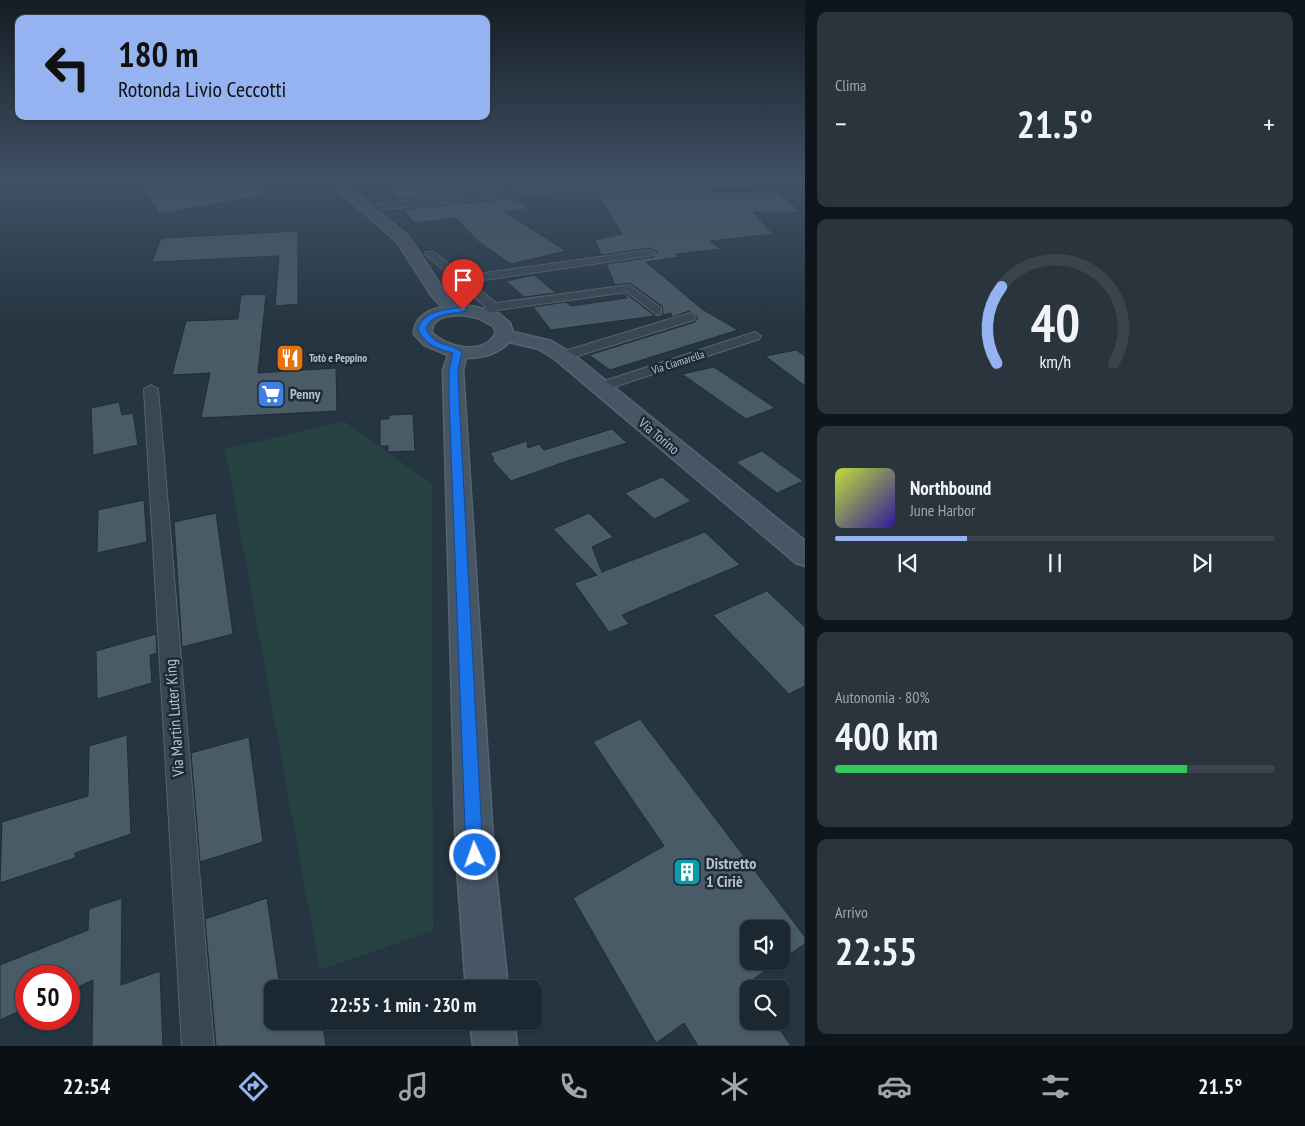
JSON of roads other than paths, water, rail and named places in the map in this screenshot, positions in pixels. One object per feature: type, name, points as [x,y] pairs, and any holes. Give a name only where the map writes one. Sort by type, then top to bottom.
[{"type":"main road","points":[[381,229],[396,244],[424,290],[434,315]]},
{"type":"main road","points":[[391,229],[404,240],[439,295],[454,310]]},
{"type":"main road","points":[[454,310],[490,311],[503,327],[504,335],[500,341],[483,350],[458,352],[435,345],[423,334],[424,323],[434,315],[454,310]]},
{"type":"main road","name":"Via Torino","points":[[504,335],[544,345],[563,356],[805,556]]},
{"type":"main road","points":[[458,352],[453,370],[465,655],[475,855],[486,980]]},
{"type":"main road","points":[[493,1030],[495,1046]]},
{"type":"street","points":[[461,280],[650,253]]},
{"type":"street","points":[[430,254],[461,280],[490,311],[629,288],[657,312]]},
{"type":"street","points":[[563,356],[690,317]]},
{"type":"street","name":"Via Ciamarella","points":[[600,387],[755,336]]},
{"type":"street","name":"Via Martin Luter King","points":[[151,389],[198,1046]]},
{"type":"street","points":[[504,1030],[511,1046]]},
{"type":"place","name":"Totò e Peppino","points":[[290,358]]},
{"type":"place","name":"Penny","points":[[271,394]]},
{"type":"place","name":"Distretto 1 Ciriè","points":[[687,872]]}]
